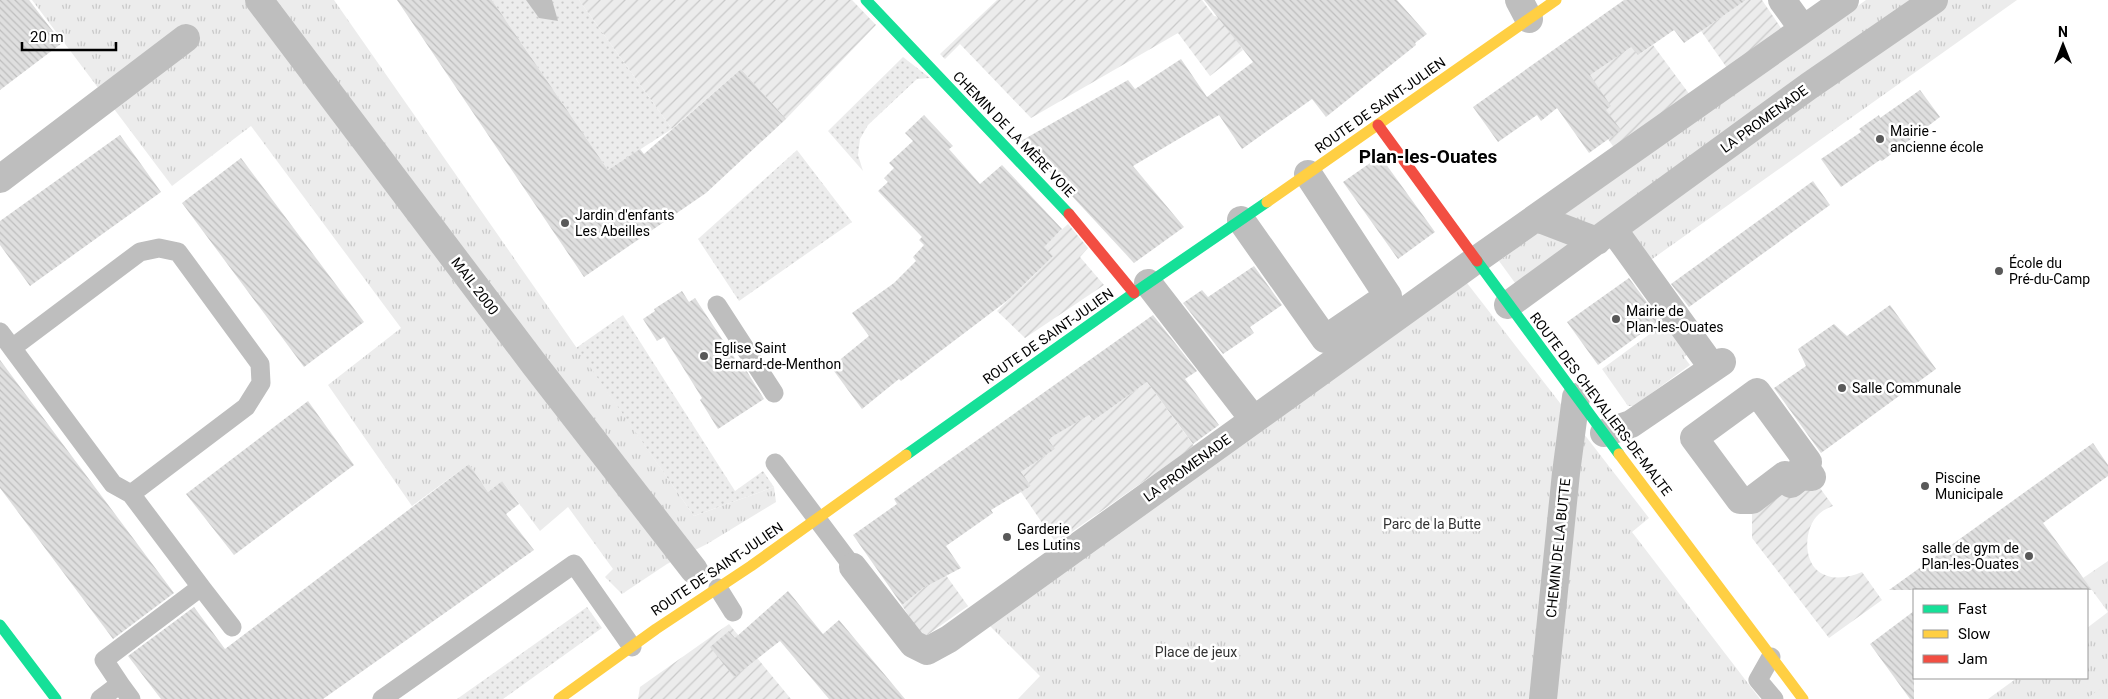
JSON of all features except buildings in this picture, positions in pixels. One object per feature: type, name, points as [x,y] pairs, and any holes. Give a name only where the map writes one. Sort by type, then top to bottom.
[{"type":"street","name":"MAIL 2000","points":[[259,0],[534,364],[694,570]]},
{"type":"street","name":"CHEMIN DE LA MÈRE VOIE","points":[[866,0],[1141,288]]},
{"type":"street","name":"ROUTE DE SAINT-JULIEN","points":[[559,699],[1141,288],[1378,125],[1524,9],[1556,0]]},
{"type":"street","points":[[1782,0],[1803,30]]},
{"type":"street","name":"LA PROMENADE","points":[[853,567],[913,644],[927,651],[949,639],[1476,260],[1845,0]]},
{"type":"street","name":"LA PROMENADE","points":[[1508,305],[1808,86],[1934,0]]},
{"type":"street","points":[[0,179],[186,38]]},
{"type":"street","name":"ROUTE DES CHEVALIERS-DE-MALTE","points":[[1378,125],[1576,397],[1803,699]]},
{"type":"street","points":[[1241,220],[1325,339],[1360,316],[1388,296],[1308,174]]},
{"type":"street","points":[[1537,218],[1605,235],[1718,365],[1631,424],[1604,433]]},
{"type":"street","points":[[1141,288],[1254,420]]},
{"type":"street","points":[[1757,392],[1808,462],[1803,464],[1812,477],[1801,476],[1791,484],[1785,475],[1752,500],[1740,500],[1694,438],[1757,392]]},
{"type":"street","name":"CHEMIN DE LA BUTTE","points":[[1543,699],[1566,473],[1576,397]]},
{"type":"street","points":[[0,626],[56,699]]},
{"type":"lane","points":[[12,348],[140,252],[159,248],[178,252],[260,364],[261,383],[246,407],[131,494]]},
{"type":"lane","points":[[717,305],[774,393]]},
{"type":"lane","points":[[0,332],[113,484],[131,494],[232,627]]},
{"type":"lane","points":[[775,463],[853,567]]},
{"type":"lane","points":[[382,699],[574,564],[632,647]]},
{"type":"lane","points":[[131,699],[104,660],[201,587]]},
{"type":"lane","points":[[718,588],[733,612]]},
{"type":"lane","points":[[1772,657],[1758,680],[1774,699]]},
{"type":"lane","points":[[100,699],[120,684]]},
{"type":"green space","points":[[32,0],[334,0],[694,516],[774,487],[776,502],[707,544],[667,564],[622,594],[605,577],[613,569],[568,507],[540,531],[502,481],[488,492],[469,464],[412,506],[328,385],[401,328],[251,126],[172,186]]},
{"type":"green space","points":[[492,0],[579,0],[672,129],[608,170]]},
{"type":"green space","points":[[579,0],[852,0],[876,25],[786,119],[741,69],[672,129]]},
{"type":"green space","points":[[997,0],[1202,0],[1214,16],[1220,17],[1243,50],[1210,76],[1178,33],[1031,118],[960,44],[945,59],[940,54]]},
{"type":"green space","points":[[1746,0],[1762,0],[1783,31],[1727,68],[1701,31]]},
{"type":"green space","points":[[1866,0],[2017,0],[1648,262],[1615,217],[1518,287],[1499,261]]},
{"type":"green space","points":[[1577,34],[1631,47],[1638,55],[1653,45],[1690,95],[1615,149],[1548,54]]},
{"type":"green space","points":[[903,57],[930,78],[917,79],[868,125],[860,139],[858,155],[863,171],[828,131]]},
{"type":"green space","points":[[797,150],[852,222],[739,301],[698,239]]},
{"type":"green space","points":[[980,223],[1043,247],[1068,224],[1088,248],[1080,257],[1104,285],[1025,338],[997,311],[1037,272]]},
{"type":"green space","name":"Parc de la Butte","points":[[1467,283],[1649,518],[1632,532],[1760,699],[1018,699],[1040,676],[988,624]]},
{"type":"green space","points":[[623,315],[735,491],[763,471],[774,487],[694,516],[576,348]]},
{"type":"green space","points":[[1669,320],[1690,352],[1684,357],[1690,365],[1634,406],[1628,406],[1602,369]]},
{"type":"green space","points":[[1147,382],[1194,446],[1056,543],[1021,492],[1031,486],[1021,472],[1055,449],[1048,439],[1082,406],[1093,421]]},
{"type":"green space","points":[[1812,477],[1833,506],[1814,519],[1808,534],[1809,558],[1818,571],[1828,576],[1845,577],[1862,572],[1882,600],[1829,638],[1752,538],[1752,500]]},
{"type":"green space","points":[[2108,561],[2108,612],[2083,578]]},
{"type":"green space","points":[[945,574],[968,606],[926,636],[921,636],[902,605],[923,588]]},
{"type":"green space","points":[[587,607],[602,628],[503,699],[457,699]]},
{"type":"green space","points":[[2108,612],[2108,699],[1988,699],[2016,679],[2088,679],[2088,627]]},
{"type":"green space","points":[[729,624],[791,699],[638,699],[640,687]]},
{"type":"green space","points":[[2108,683],[2108,699],[2086,699]]},
{"type":"shaded area","points":[[526,0],[552,0],[558,21],[539,18]]},
{"type":"traffic: fast","points":[[866,0],[1069,214]]},
{"type":"traffic: fast","points":[[906,455],[1134,293],[1267,202]]},
{"type":"traffic: fast","points":[[1477,261],[1619,454]]},
{"type":"traffic: fast","points":[[0,625],[56,699]]},
{"type":"traffic: slow","points":[[1267,202],[1556,0]]},
{"type":"traffic: slow","points":[[1619,454],[1803,699]]},
{"type":"traffic: slow","points":[[559,699],[656,629],[751,566],[906,455]]},
{"type":"traffic: jam","points":[[1378,125],[1477,261]]},
{"type":"traffic: jam","points":[[1069,214],[1134,293]]},
{"type":"place","name":"Mairie - ancienne école","points":[[1880,139]]},
{"type":"place","name":"Jardin d'enfants Les Abeilles","points":[[565,223]]},
{"type":"place","name":"École du Pré-du-Camp","points":[[1999,271]]},
{"type":"place","name":"Mairie de Plan-les-Ouates","points":[[1616,319]]},
{"type":"place","name":"Eglise Saint Bernard-de-Menthon","points":[[704,356]]},
{"type":"place","name":"Salle Communale","points":[[1842,388]]},
{"type":"place","name":"Piscine Municipale","points":[[1925,486]]},
{"type":"place","name":"Garderie Les Lutins","points":[[1007,537]]},
{"type":"place","name":"salle de gym de Plan-les-Ouates","points":[[2029,556]]},
{"type":"district","name":"Plan-les-Ouates","points":[[1428,156]]},
{"type":"park label","name":"Place de jeux","points":[[1196,652]]}]
